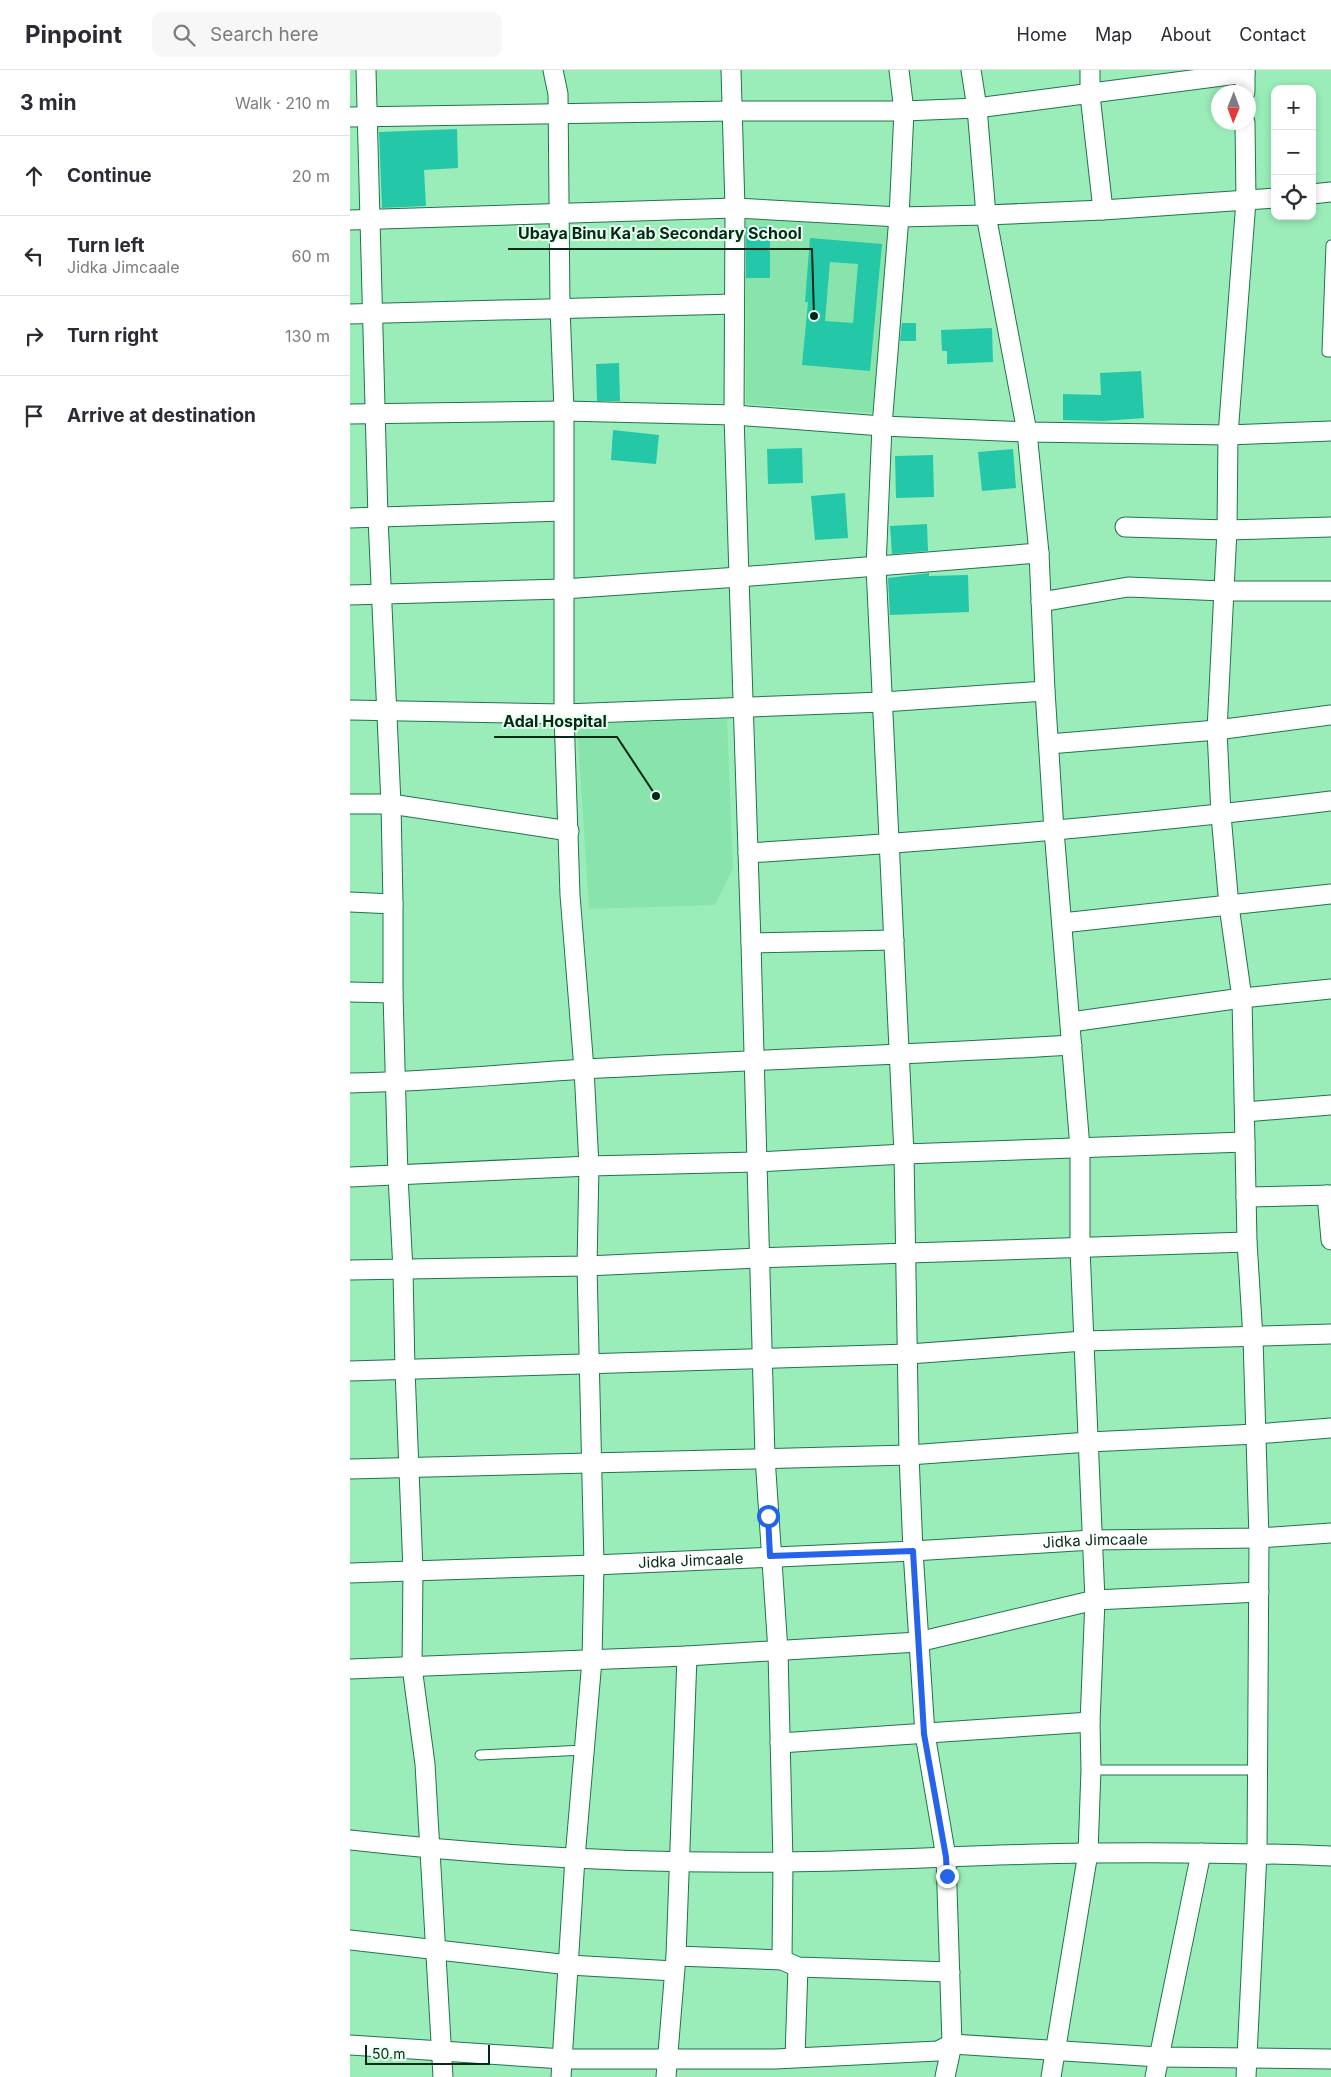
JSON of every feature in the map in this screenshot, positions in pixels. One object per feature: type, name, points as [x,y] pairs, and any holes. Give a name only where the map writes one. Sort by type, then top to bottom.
[{"type":"street","points":[[366,70],[359,117],[369,219],[378,518],[391,804],[393,993],[398,1176],[413,1570],[412,1667],[425,1764],[443,2077]]},
{"type":"street","points":[[554,70],[558,94],[560,308],[564,411],[564,714],[570,895],[584,1069],[589,1166],[587,1266],[594,1565],[592,1660],[575,1858],[562,2068]]},
{"type":"street","points":[[731,70],[735,208],[734,415],[751,943],[761,1359],[770,1556],[778,1650],[783,1862],[795,2057]]},
{"type":"street","points":[[899,70],[904,111],[899,217],[882,426],[876,567],[904,1154],[905,1255],[909,1354],[909,1455],[913,1551],[924,1734],[946,1857],[952,2044],[944,2077]]},
{"type":"street","points":[[971,70],[977,108],[986,215],[1027,432],[1039,552],[1054,830],[1080,1148],[1080,1249],[1090,1442],[1095,1600],[1090,1722],[1091,1770],[1088,1853],[1051,2077]]},
{"type":"street","points":[[1090,70],[1090,95],[1103,210]]},
{"type":"street","points":[[359,117],[732,111],[904,111],[977,108],[1090,95],[1245,72],[1245,85]]},
{"type":"street","points":[[1245,130],[1246,202],[1228,435],[1227,530],[1218,730],[1221,815],[1229,906],[1242,998],[1247,1242],[1253,1338],[1259,1538],[1257,1853],[1246,2068]]},
{"type":"street","points":[[1316,194],[1331,192]]},
{"type":"street","points":[[350,220],[735,208],[899,217],[986,215],[1246,202],[1271,199]]},
{"type":"street","points":[[350,314],[734,304]]},
{"type":"street","points":[[350,414],[564,411],[734,415],[882,426],[1027,432],[1228,435],[1331,431]]},
{"type":"street","points":[[350,518],[563,511]]},
{"type":"street","points":[[1124,527],[1227,530],[1331,526]]},
{"type":"street","points":[[350,595],[563,589],[876,567],[1039,552]]},
{"type":"street","points":[[1041,602],[1128,587],[1223,591],[1331,591]]},
{"type":"street","points":[[350,710],[564,714],[883,702],[1045,691]]},
{"type":"street","points":[[1049,744],[1218,730],[1331,715]]},
{"type":"street","points":[[748,853],[889,844],[1054,830],[1221,815],[1331,801]]},
{"type":"street","points":[[350,804],[391,804],[569,831]]},
{"type":"street","points":[[1062,923],[1331,894]]},
{"type":"street","points":[[350,902],[393,904]]},
{"type":"street","points":[[751,943],[894,940]]},
{"type":"street","points":[[1071,1022],[1242,998],[1331,989]]},
{"type":"street","points":[[350,992],[393,993]]},
{"type":"street","points":[[350,1083],[396,1082],[584,1069],[899,1056],[1072,1045]]},
{"type":"street","points":[[1245,1112],[1331,1105]]},
{"type":"street","points":[[350,1177],[589,1166],[756,1162],[904,1154],[1245,1142]]},
{"type":"street","points":[[1246,1197],[1329,1195],[1331,1240]]},
{"type":"street","points":[[350,1270],[587,1266],[758,1258],[905,1255],[1247,1242]]},
{"type":"street","points":[[350,1371],[909,1354],[1084,1342],[1331,1334]]},
{"type":"street","points":[[350,1469],[765,1457],[909,1455],[1331,1428]]},
{"type":"street","name":"Jidka Jimcaale","points":[[350,1572],[594,1565],[913,1551],[1092,1540],[1259,1538],[1331,1533]]},
{"type":"street","points":[[350,1668],[686,1656],[918,1642],[1095,1600],[1260,1592]]},
{"type":"street","points":[[667,2068],[680,1861],[686,1656]]},
{"type":"street","points":[[780,1743],[1090,1722]]},
{"type":"street","points":[[350,1840],[431,1849],[575,1858],[680,1861],[783,1862],[1088,1853],[1201,1852],[1331,1856]]},
{"type":"street","points":[[1155,2077],[1201,1852]]},
{"type":"street","points":[[350,1940],[569,1966],[675,1963],[790,1963],[950,1972]]},
{"type":"street","points":[[350,2045],[441,2052],[562,2068],[775,2068],[795,2057],[938,2051],[952,2044],[1159,2057],[1246,2068],[1331,2059]]},
{"type":"lane","points":[[1331,245],[1327,352],[1331,352]]},
{"type":"lane","points":[[480,1755],[584,1750]]},
{"type":"lane","points":[[1091,1770],[1258,1770]]},
{"type":"shaded area","points":[[746,218],[890,228],[874,413],[746,404]]},
{"type":"shaded area","points":[[727,719],[733,868],[715,905],[589,909],[577,724]]},
{"type":"building","points":[[457,129],[458,168],[424,170],[426,206],[382,208],[379,132]]},
{"type":"building","points":[[746,227],[770,227],[770,278],[746,278]]},
{"type":"building","points":[[810,238],[882,244],[870,371],[802,365],[808,302],[805,302]],"holes":[[[830,262],[858,264],[853,323],[825,321]]]},
{"type":"building","points":[[902,323],[916,323],[916,341],[900,341]]},
{"type":"building","points":[[992,328],[993,362],[947,364],[947,351],[942,351],[941,330]]},
{"type":"building","points":[[619,363],[620,401],[597,401],[596,364]]},
{"type":"building","points":[[1141,371],[1144,418],[1103,421],[1063,420],[1063,394],[1101,395],[1100,373]]},
{"type":"building","points":[[613,430],[659,435],[656,464],[611,460]]},
{"type":"building","points":[[802,448],[803,483],[768,484],[767,449]]},
{"type":"building","points":[[1013,449],[1016,488],[982,491],[978,452]]},
{"type":"building","points":[[933,455],[934,497],[896,498],[895,456]]},
{"type":"building","points":[[845,493],[848,538],[815,540],[811,496]]},
{"type":"building","points":[[927,524],[928,551],[892,554],[890,526]]},
{"type":"building","points":[[929,573],[929,576],[968,575],[969,612],[890,615],[888,578]]},
{"type":"place","name":"Ubaya Binu Ka'ab Secondary School","points":[[814,316]]},
{"type":"place","name":"Adal Hospital","points":[[656,796]]},
{"type":"route","points":[[768,1516],[770,1556],[913,1551],[924,1734],[946,1857],[947,1876]]}]
